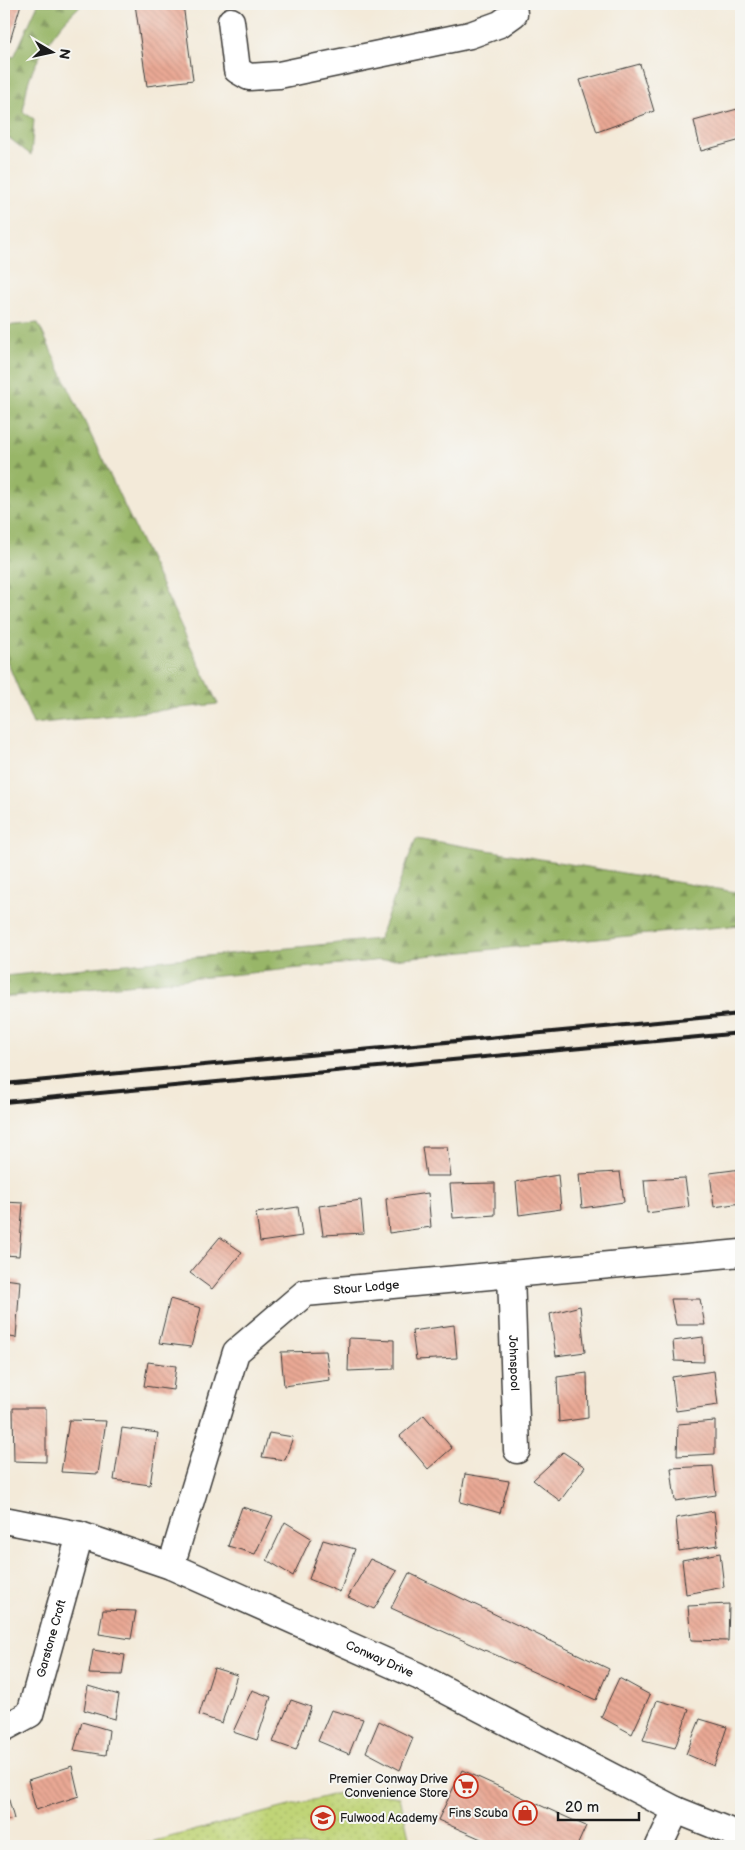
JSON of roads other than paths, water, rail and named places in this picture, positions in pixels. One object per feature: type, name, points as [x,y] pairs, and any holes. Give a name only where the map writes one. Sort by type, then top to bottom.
[{"type":"street","points":[[231,21],[237,70],[249,77],[295,72],[470,35],[500,24],[514,14],[514,4]]},
{"type":"street","name":"Stour Lodge","points":[[171,1566],[236,1352],[305,1293],[741,1253]]},
{"type":"street","name":"Johnspool","points":[[511,1274],[517,1450]]},
{"type":"street","name":"Conway Drive","points":[[4,1520],[80,1535],[171,1566],[418,1676],[676,1810],[741,1836]]},
{"type":"street","name":"Garstone Croft","points":[[4,1728],[30,1714],[80,1535]]},
{"type":"street","points":[[659,1846],[676,1810]]},
{"type":"railway","points":[[4,1084],[741,1014]]},
{"type":"railway","points":[[4,1102],[741,1033]]},
{"type":"place","name":"Premier Conway Drive Convenience Store","points":[[466,1786]]},
{"type":"place","name":"Fins Scuba","points":[[525,1813]]},
{"type":"place","name":"Fulwood Academy","points":[[323,1818]]}]
